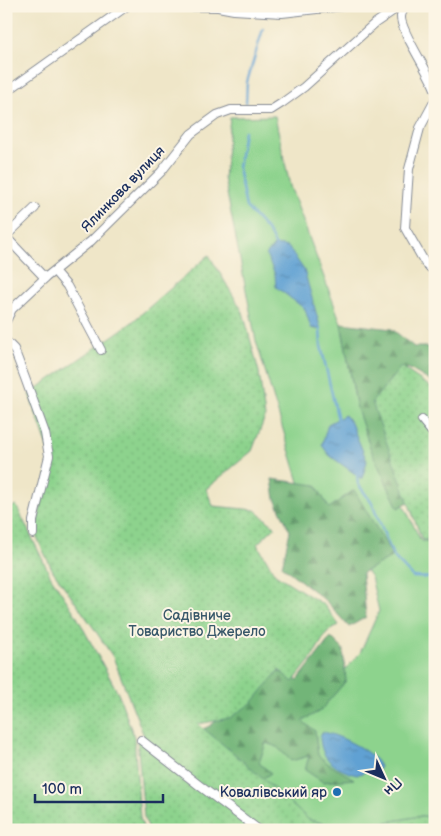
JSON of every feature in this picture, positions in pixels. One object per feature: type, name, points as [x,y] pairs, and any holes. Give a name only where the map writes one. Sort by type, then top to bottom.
[{"type":"street","points":[[6,92],[127,6]]},
{"type":"street","points":[[173,6],[282,12],[342,6]]},
{"type":"street","name":"Ялинкова вулиця","points":[[6,321],[12,309],[45,278],[55,272],[91,241],[161,172],[191,134],[217,116],[231,110],[271,110],[304,88],[374,24],[400,6]]},
{"type":"street","points":[[406,6],[400,19],[435,89]]},
{"type":"street","points":[[435,100],[420,128],[409,169],[405,228],[425,263],[435,272]]},
{"type":"street","points":[[35,208],[6,236],[45,278]]},
{"type":"street","points":[[55,272],[67,286],[100,350]]},
{"type":"street","points":[[6,341],[14,349],[25,378],[45,433],[49,456],[33,521],[33,534]]},
{"type":"street","points":[[422,420],[435,436]]},
{"type":"street","points":[[141,740],[259,830]]},
{"type":"green space","points":[[275,116],[290,186],[341,323],[357,409],[421,541],[435,541],[435,817],[421,816],[349,829],[309,820],[237,756],[311,707],[360,653],[379,611],[371,577],[299,482],[256,341],[224,178],[230,117]]},
{"type":"green space","name":"Садівниче Товариство Джерело","points":[[209,255],[243,312],[259,372],[265,417],[252,451],[206,489],[213,506],[255,510],[275,527],[257,544],[275,574],[324,605],[339,625],[327,632],[311,659],[293,682],[279,670],[253,702],[230,718],[198,724],[309,820],[349,829],[421,816],[435,817],[435,830],[149,830],[144,817],[137,738],[144,736],[113,657],[53,571],[35,534],[51,456],[29,394],[131,323]]},
{"type":"green space","points":[[341,323],[392,329],[414,347],[435,347],[435,384],[408,368],[394,385],[412,500],[398,508],[371,450],[357,409]]},
{"type":"green space","points":[[401,367],[435,390],[435,540],[422,540],[372,402]]},
{"type":"green space","points":[[272,479],[316,485],[329,508],[354,490],[393,556],[362,573],[366,617],[349,627],[326,601],[282,566],[290,531],[275,499]]},
{"type":"green space","points":[[16,505],[51,577],[76,615],[118,693],[134,737],[140,818],[144,830],[6,830],[6,510]]},
{"type":"green space","points":[[331,637],[343,649],[346,681],[320,711],[302,721],[315,731],[318,755],[330,765],[354,779],[323,782],[305,770],[309,756],[291,761],[277,747],[266,743],[259,763],[271,773],[253,785],[190,734],[210,726],[273,669],[298,680]]},
{"type":"water","points":[[275,245],[288,247],[304,270],[321,330],[311,328],[305,309],[276,287],[275,274],[266,255]]},
{"type":"water","points":[[345,415],[351,423],[367,461],[362,479],[329,455],[322,445],[328,424]]},
{"type":"water","points":[[323,732],[347,740],[364,750],[377,761],[380,767],[378,770],[369,770],[357,775],[336,767],[323,751],[320,736]]},
{"type":"waterway","points":[[246,103],[247,82],[263,29]]},
{"type":"waterway","points":[[244,131],[238,168],[246,207],[267,230],[276,246]]},
{"type":"waterway","points":[[320,328],[321,346],[338,420]]},
{"type":"waterway","points":[[357,474],[358,484],[372,503],[393,556],[413,577],[435,578]]},
{"type":"place","name":"Ковалівський яр","points":[[337,792]]}]
